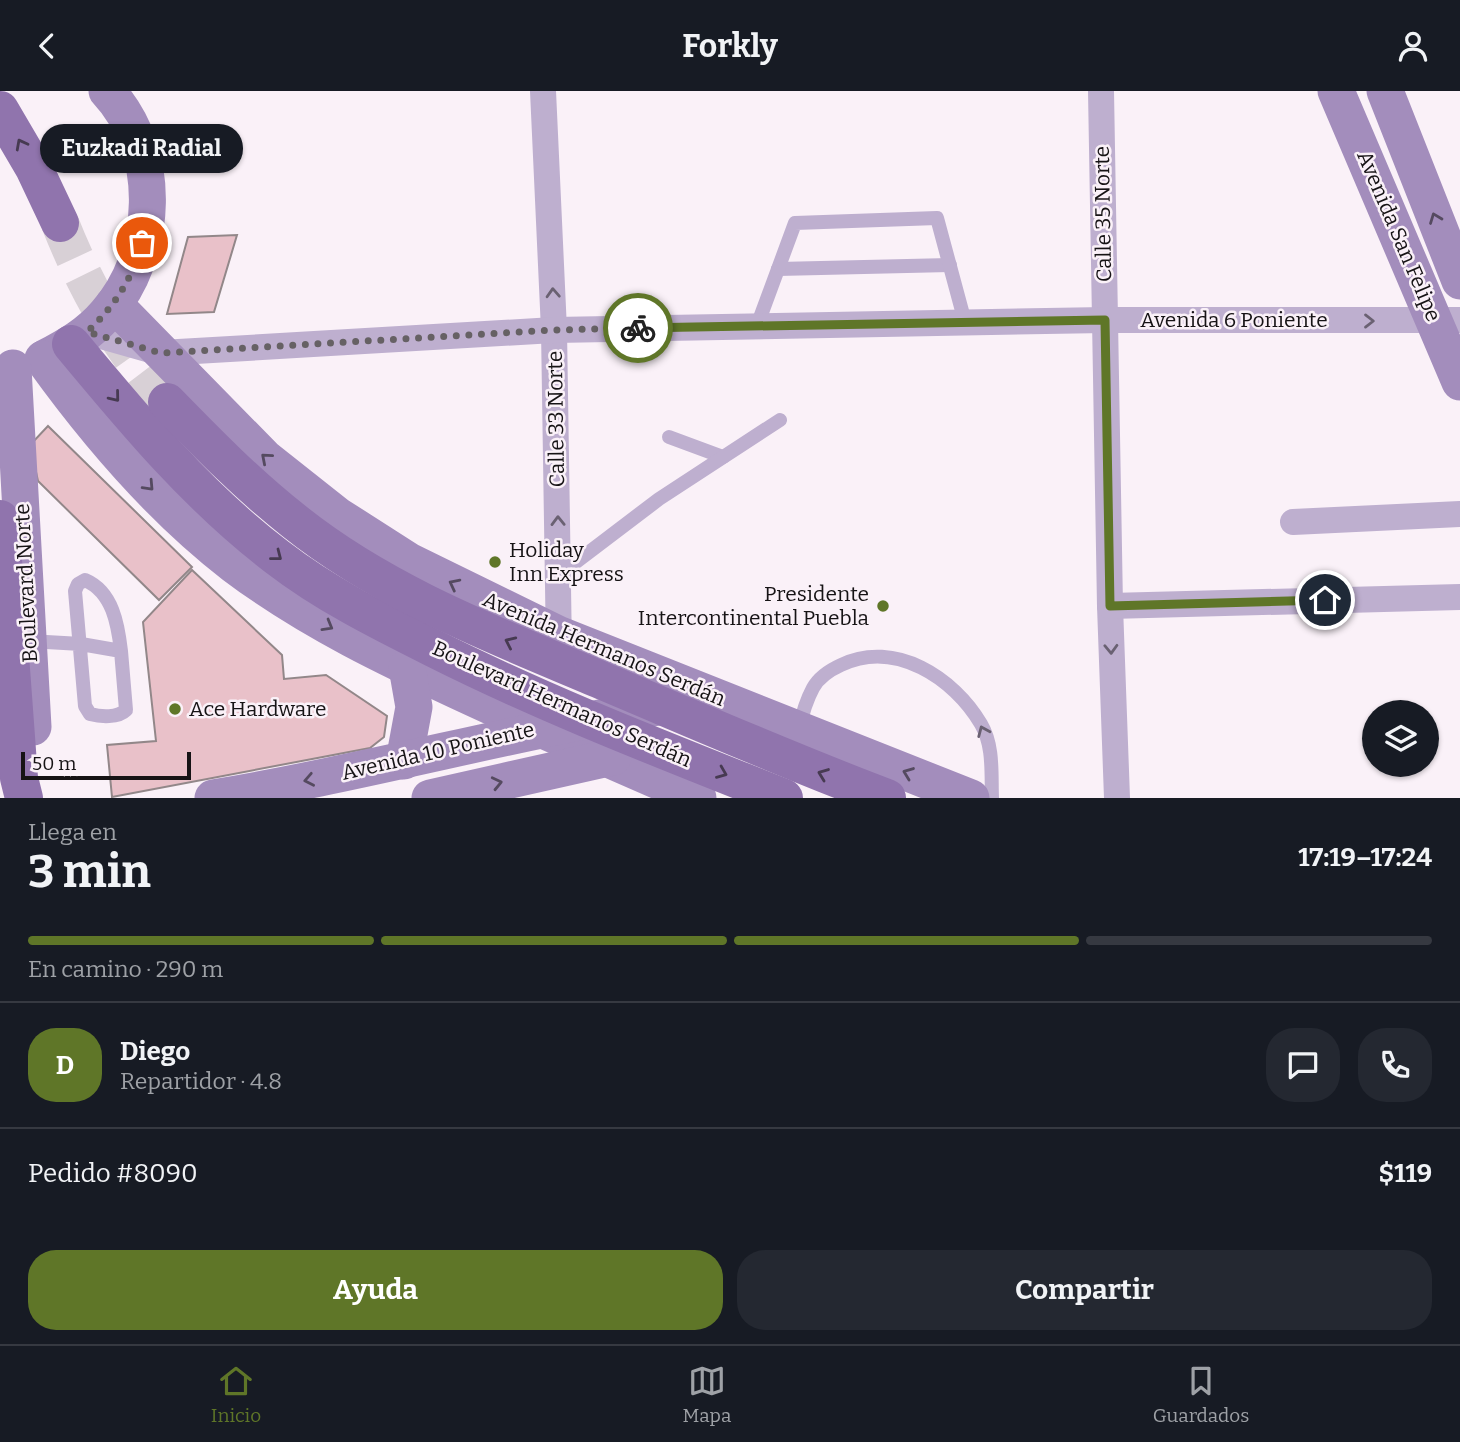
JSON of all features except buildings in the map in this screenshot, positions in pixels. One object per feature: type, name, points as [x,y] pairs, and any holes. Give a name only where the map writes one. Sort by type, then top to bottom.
[{"type":"main road","points":[[107,91],[134,132],[147,175],[145,232],[137,265],[114,304],[43,354],[108,443],[171,509],[233,564],[303,612],[407,667],[698,798]]},
{"type":"main road","name":"Avenida San Felipe","points":[[1336,91],[1448,321],[1460,382]]},
{"type":"main road","name":"Avenida San Felipe","points":[[1385,91],[1460,281]]},
{"type":"main road","points":[[0,110],[12,127],[60,223]]},
{"type":"main road","name":"Avenida Hermanos Serdán","points":[[114,304],[265,458],[337,515],[564,655]]},
{"type":"main road","name":"Boulevard Norte","points":[[39,798],[29,641],[43,354]]},
{"type":"main road","name":"Boulevard Hermanos Serdán","points":[[43,354],[147,434],[210,499],[277,557],[386,625],[492,678],[784,798]]},
{"type":"main road","name":"Boulevard Hermanos Serdán","points":[[167,402],[227,464],[294,522],[346,558],[404,591],[564,655],[664,706],[790,762],[887,798]]},
{"type":"main road","name":"Boulevard Norte","points":[[0,519],[19,778],[24,798]]},
{"type":"main road","points":[[564,655],[618,659]]},
{"type":"main road","name":"Avenida Hermanos Serdán","points":[[618,659],[971,798]]},
{"type":"main road","points":[[404,761],[414,707],[407,667]]},
{"type":"main road","name":"Avenida 10 Poniente","points":[[226,797],[404,761],[540,728],[664,706]]},
{"type":"main road","name":"Avenida 10 Poniente","points":[[430,798],[655,746]]},
{"type":"street","name":"Calle 33 Norte","points":[[544,91],[554,330],[559,575],[564,655]]},
{"type":"street","name":"Calle 35 Norte","points":[[1101,91],[1110,606],[1117,798]]},
{"type":"street","name":"Avenida 6 Poniente","points":[[43,354],[161,353],[554,330],[1105,320],[1448,321]]},
{"type":"street","points":[[1293,521],[1460,514]]},
{"type":"street","points":[[1110,606],[1460,597]]},
{"type":"lane","points":[[757,326],[794,223],[937,218],[965,322]]},
{"type":"lane","points":[[778,269],[950,265]]},
{"type":"lane","points":[[559,575],[659,499],[780,420]]},
{"type":"lane","points":[[669,437],[723,457]]},
{"type":"lane","points":[[85,580],[93,583],[116,613],[126,710],[117,715],[95,715],[87,711],[81,644],[75,591],[78,584],[85,580]]},
{"type":"lane","points":[[29,641],[81,644],[121,651]]},
{"type":"lane","points":[[799,730],[814,686],[828,671],[855,658],[882,656],[917,665],[941,678],[961,697],[982,726],[990,752],[992,798]]},
{"type":"tunnel","points":[[60,223],[81,271],[119,339],[167,402]]},
{"type":"way so far","points":[[142,243],[137,265],[114,304],[87,332],[161,353],[554,330],[638,328]]},
{"type":"place","name":"Euzkadi Radial","points":[[142,243]]},
{"type":"place","name":"Holiday Inn Express","points":[[495,562]]},
{"type":"place","name":"Presidente Intercontinental Puebla","points":[[883,606]]},
{"type":"place","name":"Ace Hardware","points":[[175,709]]},
{"type":"route","points":[[638,328],[1105,320],[1110,606],[1325,600]]}]
